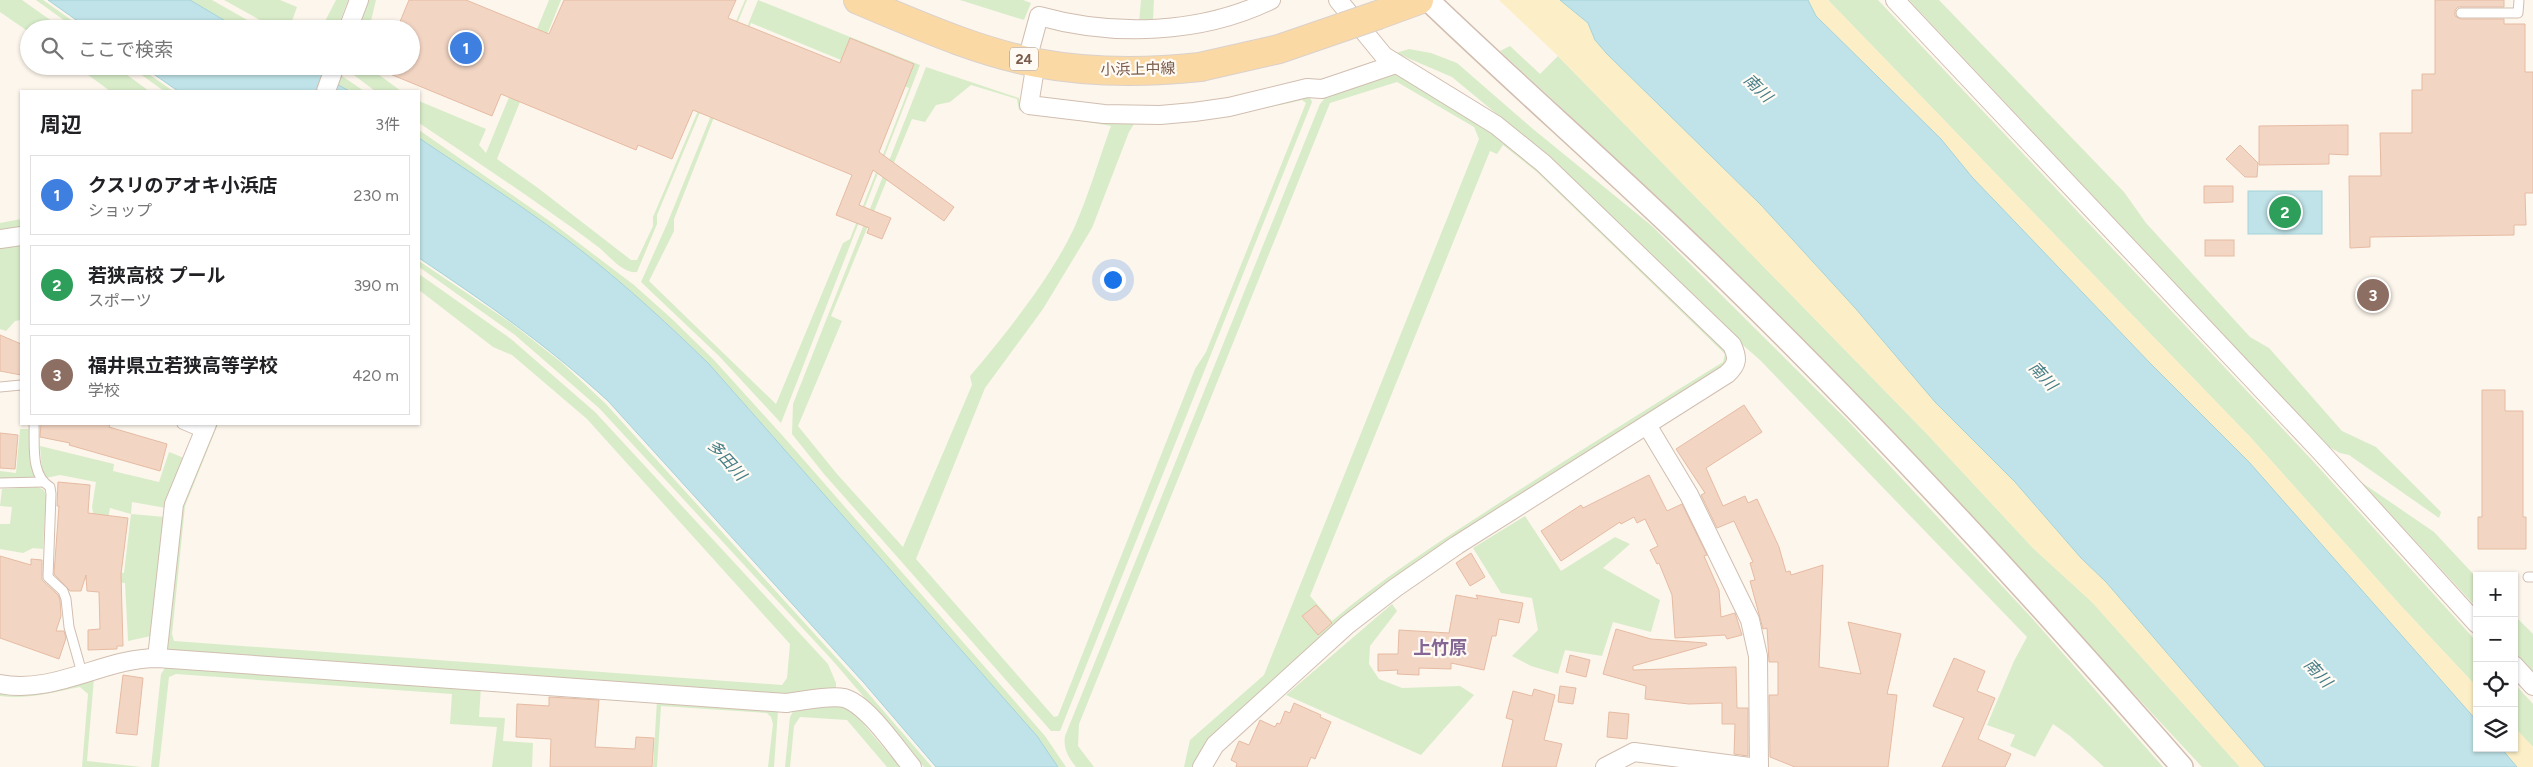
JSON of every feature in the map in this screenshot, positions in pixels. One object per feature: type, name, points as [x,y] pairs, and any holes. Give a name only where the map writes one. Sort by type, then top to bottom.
[{"type":"main road","name":"小浜上中線","points":[[858,0],[966,42],[1032,61],[1126,72],[1200,67],[1279,49],[1378,16],[1418,0]]},
{"type":"street","points":[[351,20],[359,0]]},
{"type":"street","points":[[1271,0],[1230,17],[1148,28],[1091,27],[1065,24],[1039,16],[1032,61],[1029,105],[1104,114],[1160,115],[1229,107],[1307,88],[1322,89],[1396,64]]},
{"type":"street","points":[[1202,767],[1215,745],[1347,625],[1395,588],[1457,545],[1735,367],[1736,355],[1732,345],[1543,163],[1496,125],[1384,56],[1338,0]]},
{"type":"street","points":[[1428,0],[1655,209],[1860,413],[2042,607],[2182,767]]},
{"type":"street","points":[[1895,0],[2313,444],[2473,620]]},
{"type":"street","points":[[326,90],[332,75]]},
{"type":"street","points":[[0,239],[20,236]]},
{"type":"street","points":[[1647,425],[1689,495],[1750,620],[1758,656],[1759,767]]},
{"type":"street","points":[[157,658],[174,504],[205,428]]},
{"type":"street","points":[[0,684],[13,686],[34,685],[138,658],[157,658],[786,703],[843,698],[856,703],[866,713],[912,767]]},
{"type":"street","points":[[2518,669],[2533,686]]},
{"type":"street","points":[[1605,767],[1634,752],[1750,767]]},
{"type":"lane","points":[[2461,13],[2518,13],[2519,0]]},
{"type":"lane","points":[[0,387],[20,385]]},
{"type":"lane","points":[[34,425],[37,472],[42,482],[50,487],[51,494],[48,577],[63,591],[66,599],[69,627],[82,674]]},
{"type":"lane","points":[[188,425],[205,428]]},
{"type":"lane","points":[[0,483],[42,482]]},
{"type":"green space","points":[[0,0],[22,0],[50,20],[20,20],[20,26],[0,12]]},
{"type":"green space","points":[[36,0],[43,0],[71,20],[64,20]]},
{"type":"green space","points":[[190,0],[212,0],[247,20],[224,20]]},
{"type":"green space","points":[[224,0],[280,0],[297,7],[292,20],[260,20]]},
{"type":"green space","points":[[336,0],[348,0],[340,20],[326,20]]},
{"type":"green space","points":[[368,0],[376,0],[371,20],[361,20]]},
{"type":"green space","points":[[549,0],[561,0],[497,159],[538,188],[631,260],[637,260],[653,226],[653,217],[745,0],[747,0],[657,215],[657,224],[637,272],[631,272],[621,267],[597,246],[553,214],[420,124],[420,101],[486,129],[479,145],[486,153]]},
{"type":"green space","points":[[758,0],[920,65],[781,423],[719,356],[641,282],[667,224]],"holes":[[[751,23],[909,88],[850,239],[843,243],[776,404],[649,281],[674,231],[674,219]]]},
{"type":"green space","points":[[960,0],[1023,0],[1031,3],[1024,20]]},
{"type":"green space","points":[[1141,0],[1154,0],[1153,20],[1230,12],[1139,23]]},
{"type":"green space","points":[[1828,0],[1878,0],[2311,459],[2473,638],[2473,683],[2401,606],[2251,438]]},
{"type":"green space","points":[[1909,0],[1939,0],[2124,192],[2146,223],[2250,337],[2269,348],[2342,431],[2376,447],[2441,512],[2439,518],[2349,455],[2329,447]]},
{"type":"green space","points":[[1510,46],[1540,74],[1558,56],[1928,435],[2033,548],[2092,602],[2240,767],[2202,767],[1867,407],[1662,201],[1500,51]]},
{"type":"green space","points":[[1409,49],[1431,53],[1457,63],[1533,129],[1652,226],[1848,421],[2030,616],[2163,767],[2104,767],[2070,736],[2053,724],[2035,757],[2010,746],[2015,735],[1987,725],[2014,661],[2027,637],[1760,360],[1737,340],[1551,159],[1452,77],[1396,53]]},
{"type":"green space","points":[[926,67],[1019,98],[1021,109],[1069,117],[1309,95],[1312,102],[1060,731],[1051,731],[824,474],[792,434],[793,404]],"holes":[[[971,85],[1017,99],[1019,110],[1111,126],[1085,202],[1066,245],[1027,304],[970,376],[972,385],[903,547],[837,474],[798,426],[842,321],[831,316],[912,119],[925,122],[936,105],[950,102]],[[1302,100],[1306,103],[1206,352],[1195,369],[1058,716],[1054,717],[916,559],[985,388],[1043,309],[1092,228],[1129,132],[1134,124],[1177,122],[1219,117]]]},
{"type":"green space","points":[[1397,74],[1492,130],[1538,168],[1729,352],[1728,366],[1453,540],[1198,767],[1184,767],[1190,740],[1264,675],[1479,139],[1474,127],[1397,82],[1330,103],[1079,724],[1078,746],[1094,767],[1076,767],[1067,752],[1065,736],[1320,104],[1326,97]],"holes":[[[1503,145],[1537,172],[1725,354],[1723,362],[1577,453],[1429,549],[1389,576],[1332,621],[1310,596],[1490,151],[1497,154]]]},
{"type":"green space","points":[[88,75],[127,75],[148,90],[109,90]]},
{"type":"green space","points":[[142,75],[150,75],[172,90],[163,90]]},
{"type":"green space","points":[[354,75],[379,75],[400,90],[374,90]]},
{"type":"green space","points":[[342,76],[363,90],[347,90],[338,85]]},
{"type":"green space","points":[[420,131],[551,222],[634,285],[714,360],[1045,736],[1066,767],[1058,767],[1037,736],[709,364],[650,308],[603,268],[567,239],[420,139]]},
{"type":"green space","points":[[20,219],[20,230],[0,234],[0,223]]},
{"type":"green space","points":[[20,242],[20,320],[15,321],[6,331],[0,329],[0,245]]},
{"type":"green space","points":[[420,262],[511,323],[561,362],[605,403],[861,685],[932,767],[924,767],[833,661],[599,408],[515,335],[420,268]]},
{"type":"green space","points":[[420,275],[511,339],[595,412],[828,664],[836,683],[836,689],[790,696],[170,652],[166,647],[182,506],[215,425],[218,425],[185,506],[172,634],[174,641],[782,685],[787,678],[790,644],[587,419],[512,355],[493,347],[420,291]]},
{"type":"green space","points":[[20,429],[30,429],[34,479],[0,480],[0,471],[16,473]]},
{"type":"green space","points":[[40,446],[114,464],[113,471],[159,482],[169,452],[184,458],[166,508],[132,502],[131,514],[110,508],[108,520],[94,518],[92,507],[96,482],[60,475],[46,478],[42,470]]},
{"type":"green space","points":[[2361,482],[2434,532],[2473,574],[2473,604]]},
{"type":"green space","points":[[38,487],[44,490],[46,496],[43,549],[33,548],[23,553],[0,549],[0,524],[10,524],[12,507],[0,506],[2,489]]},
{"type":"green space","points":[[131,514],[165,517],[151,636],[128,641],[125,583],[76,579],[78,567],[124,573]]},
{"type":"green space","points":[[1525,516],[1561,571],[1615,537],[1630,544],[1603,568],[1660,600],[1651,632],[1613,622],[1602,656],[1565,650],[1558,674],[1531,666],[1512,656],[1538,630],[1532,598],[1501,593],[1473,548]]},
{"type":"green space","points":[[1392,604],[1397,611],[1370,646],[1369,664],[1379,679],[1402,688],[1460,686],[1474,695],[1421,755],[1286,695]]},
{"type":"green space","points":[[2518,619],[2533,634],[2533,672],[2518,655]]},
{"type":"green space","points":[[172,666],[481,687],[479,717],[505,718],[503,741],[533,743],[532,767],[492,767],[497,727],[450,724],[452,694],[176,674],[169,677],[159,767],[151,767],[161,674],[165,668]]},
{"type":"green space","points":[[94,678],[87,761],[141,767],[82,767],[88,694],[80,687],[30,696],[0,696],[0,691]]},
{"type":"green space","points":[[2518,687],[2533,704],[2533,747],[2518,731]]},
{"type":"green space","points":[[657,700],[778,711],[774,767],[768,767],[773,724],[771,717],[767,713],[661,706],[657,767],[653,767]]},
{"type":"green space","points":[[841,706],[854,713],[900,767],[887,767],[847,720],[800,717],[794,726],[790,767],[785,767],[790,717],[795,708]]},
{"type":"sand","points":[[1499,0],[1560,0],[1588,23],[1595,40],[1607,54],[1761,205],[1856,309],[1935,402],[2015,482],[2081,558],[2106,582],[2265,767],[2240,767],[2092,602],[2033,548],[1928,435],[1558,56]]},
{"type":"sand","points":[[1808,0],[1828,0],[2251,438],[2401,606],[2473,683],[2473,716],[2249,462],[2149,362],[1972,177],[1941,139],[1816,16]]},
{"type":"sand","points":[[2518,731],[2533,747],[2533,767],[2517,767],[2504,752],[2518,752]]},
{"type":"water","points":[[48,0],[190,0],[224,20],[76,20]]},
{"type":"water","name":"南川","points":[[1560,0],[1808,0],[1816,16],[1941,139],[1972,177],[2149,362],[2249,462],[2473,716],[2473,752],[2504,752],[2517,767],[2265,767],[2106,582],[2081,558],[2015,482],[1935,402],[1856,309],[1761,205],[1607,54],[1595,40],[1588,23]]},
{"type":"water","points":[[155,75],[321,75],[347,90],[177,90]]},
{"type":"water","name":"多田川","points":[[420,139],[567,239],[650,308],[709,364],[1037,736],[1058,767],[936,767],[864,683],[608,401],[562,361],[492,308],[420,259]]},
{"type":"water","points":[[2248,191],[2322,191],[2322,234],[2248,234]]},
{"type":"building","points":[[409,0],[466,0],[549,34],[564,0],[736,0],[728,18],[840,63],[850,38],[914,64],[879,152],[954,207],[944,221],[873,170],[859,205],[891,218],[882,239],[867,233],[869,228],[836,215],[852,175],[693,110],[672,159],[638,145],[636,150],[501,94],[492,116],[392,75],[420,75],[420,20],[401,20]]},
{"type":"building","points":[[2435,0],[2504,0],[2504,7],[2458,7],[2455,10],[2455,16],[2461,19],[2504,19],[2504,24],[2525,24],[2525,72],[2533,72],[2533,193],[2525,193],[2526,225],[2514,225],[2514,235],[2370,237],[2370,247],[2350,248],[2349,176],[2381,176],[2380,133],[2412,133],[2412,90],[2422,90],[2422,74],[2435,74]]},
{"type":"building","points":[[2348,125],[2348,155],[2329,154],[2329,164],[2259,165],[2259,126]]},
{"type":"building","points":[[2240,145],[2258,163],[2257,177],[2245,177],[2226,159]]},
{"type":"building","points":[[2204,186],[2233,186],[2233,202],[2204,203]]},
{"type":"building","points":[[2205,240],[2234,240],[2234,256],[2205,256]]},
{"type":"building","points":[[0,335],[20,344],[20,375],[0,371]]},
{"type":"building","points":[[2482,390],[2505,390],[2505,411],[2523,411],[2523,517],[2526,517],[2526,549],[2478,549],[2478,517],[2482,517]]},
{"type":"building","points":[[1744,405],[1762,432],[1706,468],[1723,506],[1745,496],[1748,503],[1757,499],[1779,547],[1786,572],[1790,571],[1791,575],[1823,565],[1819,667],[1861,674],[1848,622],[1901,634],[1887,694],[1897,695],[1888,767],[1795,767],[1770,757],[1769,695],[1778,695],[1778,662],[1769,662],[1767,628],[1763,629],[1750,581],[1755,580],[1750,563],[1753,562],[1734,521],[1717,528],[1701,495],[1705,493],[1676,449]]},
{"type":"building","points":[[41,425],[110,425],[109,427],[167,444],[160,471],[69,445],[70,443],[40,437]]},
{"type":"building","points":[[0,433],[18,435],[15,469],[0,468]]},
{"type":"building","points":[[1649,475],[1667,511],[1682,504],[1707,555],[1704,556],[1719,590],[1721,617],[1735,613],[1742,635],[1727,639],[1725,635],[1675,638],[1672,595],[1659,563],[1657,564],[1650,550],[1658,546],[1645,519],[1637,523],[1634,517],[1621,524],[1620,522],[1561,561],[1541,531],[1581,505],[1583,508]]},
{"type":"building","points":[[58,482],[90,485],[88,513],[128,518],[121,574],[123,646],[117,646],[117,649],[88,650],[88,630],[100,629],[99,592],[87,591],[86,575],[81,591],[70,591],[54,574],[59,506],[57,506]]},
{"type":"building","points":[[1471,553],[1485,577],[1470,586],[1456,563]]},
{"type":"building","points":[[0,556],[31,565],[31,559],[42,560],[42,580],[58,595],[60,600],[61,616],[56,631],[64,631],[66,638],[59,659],[0,638]]},
{"type":"building","points":[[1456,595],[1478,599],[1476,595],[1523,603],[1519,623],[1499,619],[1496,636],[1492,636],[1484,670],[1451,663],[1451,669],[1419,668],[1419,675],[1397,674],[1398,670],[1378,671],[1378,654],[1398,654],[1399,630],[1449,633]]},
{"type":"building","points":[[1316,605],[1332,623],[1318,635],[1302,616]]},
{"type":"building","points":[[1616,629],[1651,639],[1706,643],[1707,645],[1633,666],[1633,670],[1736,667],[1737,708],[1748,708],[1748,756],[1734,754],[1735,724],[1722,724],[1722,703],[1689,704],[1645,699],[1646,686],[1603,674]]},
{"type":"building","points":[[1570,655],[1590,660],[1586,677],[1566,672]]},
{"type":"building","points":[[1954,658],[1985,671],[1977,691],[1995,698],[1978,739],[2011,754],[2005,767],[1942,767],[1964,718],[1933,706]]},
{"type":"building","points":[[123,675],[143,678],[137,735],[116,733]]},
{"type":"building","points":[[1560,686],[1576,688],[1573,704],[1558,702]]},
{"type":"building","points":[[1534,689],[1555,695],[1544,740],[1562,744],[1556,767],[1502,767],[1513,720],[1506,718],[1513,691],[1532,696]]},
{"type":"building","points":[[549,697],[599,700],[595,747],[635,749],[636,737],[654,738],[652,767],[550,767],[551,739],[516,737],[517,704],[549,706]]},
{"type":"building","points":[[1294,703],[1321,715],[1320,717],[1331,722],[1315,759],[1311,757],[1307,767],[1236,767],[1237,763],[1231,760],[1239,741],[1249,745],[1260,720],[1275,727],[1277,723],[1280,724],[1285,711],[1290,713]]},
{"type":"building","points":[[1609,712],[1629,714],[1627,739],[1607,737]]},
{"type":"place","name":"クスリのアオキ小浜店","points":[[466,48]]},
{"type":"place","name":"若狭高校 プール","points":[[2285,212]]},
{"type":"place","name":"福井県立若狭高等学校","points":[[2373,295]]},
{"type":"district","name":"上竹原","points":[[1440,648]]}]
